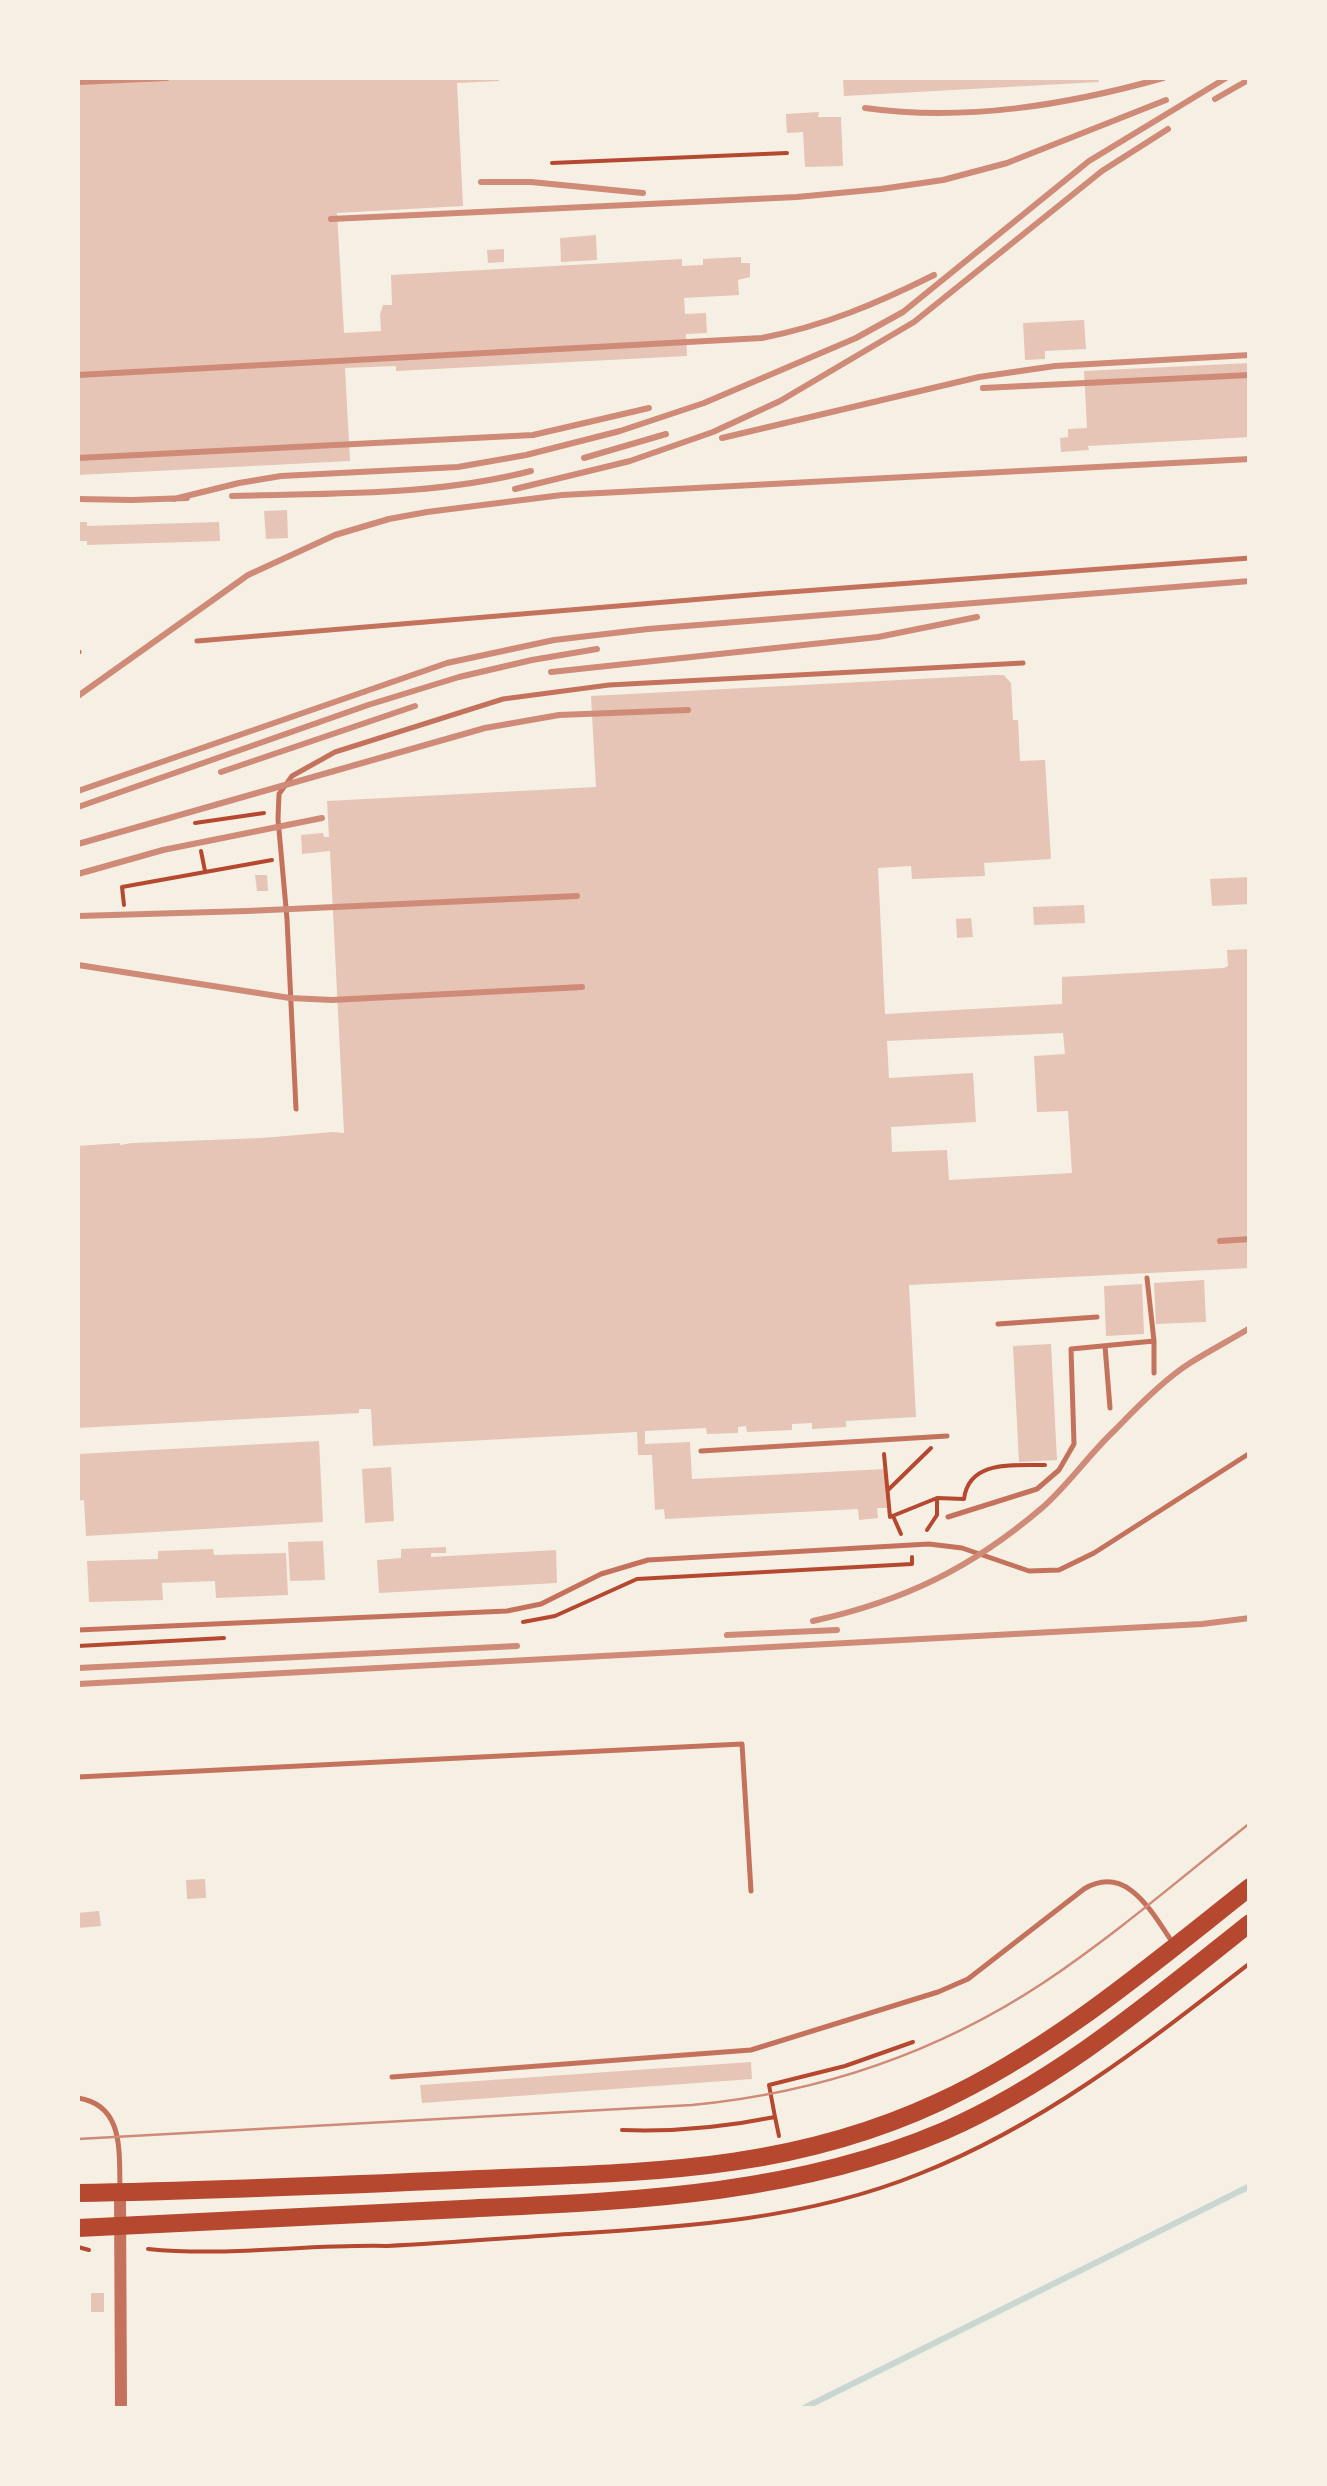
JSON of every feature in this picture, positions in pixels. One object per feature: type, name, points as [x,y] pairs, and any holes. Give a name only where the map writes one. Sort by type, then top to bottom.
[{"type":"main road","points":[[78,2193],[652,2171],[793,2152],[907,2116],[974,2085],[1054,2035],[1250,1887]]},
{"type":"main road","points":[[78,2228],[658,2197],[730,2190],[840,2166],[904,2147],[1016,2094],[1113,2030],[1250,1923]]},
{"type":"street","points":[[120,2192],[121,2408]]},
{"type":"lane","points":[[197,642],[1250,558]]},
{"type":"lane","points":[[296,1109],[278,812],[279,794],[292,776],[335,752],[503,699],[609,686],[1022,663]]},
{"type":"lane","points":[[1147,1278],[1154,1374]]},
{"type":"lane","points":[[998,1324],[1097,1317]]},
{"type":"lane","points":[[948,1517],[1036,1489],[1058,1470],[1074,1444],[1071,1349],[1154,1341]]},
{"type":"lane","points":[[1104,1346],[1110,1408]]},
{"type":"lane","points":[[701,1451],[945,1436]]},
{"type":"lane","points":[[78,1630],[508,1612],[541,1604],[600,1574],[648,1560],[929,1544],[962,1548],[1029,1571],[1059,1570],[1094,1554],[1250,1453]]},
{"type":"lane","points":[[78,1777],[742,1744],[750,1891]]},
{"type":"lane","points":[[392,2077],[751,2050],[938,1992],[968,1979],[1084,1889],[1099,1882],[1116,1882],[1132,1890],[1175,1946]]},
{"type":"lane","points":[[78,2098],[102,2106],[112,2119],[117,2136],[120,2192]]},
{"type":"path","points":[[552,162],[787,152]]},
{"type":"path","points":[[194,823],[278,812]]},
{"type":"path","points":[[201,850],[205,872]]},
{"type":"path","points":[[124,904],[122,887],[281,858]]},
{"type":"path","points":[[888,1490],[945,1436]]},
{"type":"path","points":[[883,1440],[890,1517],[893,1516],[903,1537],[911,1537]]},
{"type":"path","points":[[893,1516],[937,1498],[964,1499],[974,1476],[988,1469],[1052,1465],[1058,1470]]},
{"type":"path","points":[[922,1534],[937,1515],[937,1498]]},
{"type":"path","points":[[779,2136],[769,2085],[845,2066],[914,2042]]},
{"type":"path","points":[[622,2130],[709,2126],[775,2117]]},
{"type":"path","points":[[148,2249],[201,2253],[452,2240]]},
{"type":"path","points":[[78,2247],[89,2250]]},
{"type":"building","points":[[78,78],[499,78],[457,83],[463,206],[337,213],[344,333],[381,331],[383,305],[392,305],[391,275],[682,259],[682,266],[703,265],[703,259],[741,257],[741,263],[750,263],[750,277],[738,280],[739,295],[684,298],[685,314],[706,313],[707,333],[686,334],[687,356],[396,371],[396,366],[345,368],[350,461],[78,475]]},
{"type":"building","points":[[843,78],[1098,78],[1099,82],[844,96]]},
{"type":"building","points":[[819,112],[818,117],[841,117],[843,166],[805,167],[803,132],[787,133],[786,114]]},
{"type":"building","points":[[596,235],[597,260],[561,262],[560,238]]},
{"type":"building","points":[[504,249],[504,262],[488,263],[487,250]]},
{"type":"building","points":[[1084,320],[1086,349],[1045,351],[1045,359],[1025,360],[1023,323]]},
{"type":"building","points":[[1250,363],[1250,437],[1088,446],[1089,450],[1061,452],[1060,438],[1068,437],[1068,429],[1087,428],[1084,371]]},
{"type":"building","points":[[287,510],[288,538],[266,539],[264,511]]},
{"type":"building","points":[[78,522],[87,522],[87,526],[219,522],[220,541],[87,545],[87,541],[78,541]]},
{"type":"building","points":[[1004,675],[1011,683],[1013,720],[1018,720],[1020,761],[1045,760],[1051,859],[984,863],[985,876],[912,879],[911,866],[878,868],[885,1014],[1062,1004],[1062,977],[1224,968],[1228,966],[1227,950],[1250,949],[1250,1268],[909,1285],[916,1417],[846,1421],[846,1427],[812,1429],[812,1423],[792,1424],[792,1430],[747,1432],[746,1426],[738,1427],[738,1433],[707,1434],[706,1428],[645,1431],[645,1444],[690,1442],[692,1479],[885,1469],[887,1508],[877,1508],[878,1518],[859,1520],[858,1509],[665,1519],[664,1509],[655,1510],[652,1455],[638,1455],[637,1432],[373,1446],[371,1409],[359,1409],[359,1413],[78,1428],[78,1146],[344,1133],[330,851],[302,854],[301,835],[323,833],[329,837],[327,801],[596,787],[591,696]],"holes":[[[1063,1033],[1065,1054],[1034,1056],[1037,1112],[1068,1111],[1072,1173],[949,1180],[947,1150],[892,1152],[891,1127],[976,1122],[973,1073],[889,1078],[887,1041]]]},
{"type":"building","points":[[255,875],[267,875],[268,891],[257,891]]},
{"type":"building","points":[[1250,877],[1250,904],[1212,906],[1210,879]]},
{"type":"building","points":[[1084,905],[1085,923],[1034,925],[1033,907]]},
{"type":"building","points":[[971,918],[973,937],[957,938],[956,919]]},
{"type":"building","points":[[1204,1280],[1206,1322],[1156,1324],[1154,1283]]},
{"type":"building","points":[[1142,1284],[1144,1334],[1106,1336],[1104,1286]]},
{"type":"building","points":[[1051,1344],[1057,1460],[1019,1462],[1013,1346]]},
{"type":"building","points":[[319,1441],[323,1522],[86,1536],[84,1500],[78,1501],[78,1454]]},
{"type":"building","points":[[391,1467],[394,1521],[365,1523],[362,1469]]},
{"type":"building","points":[[323,1541],[325,1580],[290,1581],[288,1542]]},
{"type":"building","points":[[446,1547],[446,1553],[431,1553],[431,1557],[556,1550],[557,1583],[379,1593],[377,1560],[401,1558],[401,1549]]},
{"type":"building","points":[[213,1549],[214,1555],[286,1553],[288,1595],[216,1598],[215,1581],[162,1583],[163,1600],[89,1602],[87,1561],[158,1559],[158,1551]]},
{"type":"building","points":[[205,1879],[206,1898],[187,1899],[186,1880]]},
{"type":"building","points":[[99,1911],[101,1926],[78,1928],[78,1913]]},
{"type":"building","points":[[751,2062],[752,2079],[422,2103],[420,2085]]},
{"type":"building","points":[[91,2293],[104,2293],[104,2312],[91,2312]]},
{"type":"waterway","points":[[804,2408],[1250,2186]]},
{"type":"tram line","points":[[78,2139],[692,2105],[830,2080],[919,2049],[1003,2008],[1096,1945],[1250,1823]]},
{"type":"railway","points":[[78,82],[167,78]]},
{"type":"railway","points":[[865,108],[978,112],[1053,103],[1163,78]]},
{"type":"railway","points":[[174,499],[281,476],[458,467],[526,455],[620,431],[704,403],[856,338],[903,312],[1089,161],[1226,78]]},
{"type":"railway","points":[[1215,99],[1250,79]]},
{"type":"railway","points":[[331,219],[797,197],[881,189],[943,180],[1007,163],[1166,100]]},
{"type":"railway","points":[[515,489],[630,461],[713,432],[780,401],[914,322],[1102,171],[1168,129]]},
{"type":"railway","points":[[481,182],[531,182],[643,193]]},
{"type":"railway","points":[[78,375],[762,338],[850,313],[934,275]]},
{"type":"railway","points":[[722,438],[979,377],[1055,366],[1250,355]]},
{"type":"railway","points":[[983,388],[1250,375]]},
{"type":"railway","points":[[78,458],[533,435],[649,408]]},
{"type":"railway","points":[[584,458],[666,434]]},
{"type":"railway","points":[[78,696],[248,575],[335,535],[389,519],[562,495],[1250,459]]},
{"type":"railway","points":[[232,496],[420,489],[531,471]]},
{"type":"railway","points":[[78,499],[187,498]]},
{"type":"railway","points":[[78,791],[447,663],[554,640],[648,629],[1250,581]]},
{"type":"railway","points":[[551,672],[878,637],[977,617]]},
{"type":"railway","points":[[78,807],[459,677],[597,649]]},
{"type":"railway","points":[[221,772],[415,706]]},
{"type":"railway","points":[[78,844],[485,728],[559,715],[688,710]]},
{"type":"railway","points":[[78,874],[163,850],[322,818]]},
{"type":"railway","points":[[78,916],[577,896]]},
{"type":"railway","points":[[78,965],[290,998],[332,1000],[582,987]]},
{"type":"railway","points":[[1220,1241],[1250,1239]]},
{"type":"railway","points":[[813,1621],[907,1592],[990,1548],[1053,1498],[1106,1438],[1161,1385],[1250,1328]]},
{"type":"railway","points":[[78,1684],[1202,1624],[1250,1618]]},
{"type":"railway","points":[[727,1635],[837,1630]]},
{"type":"railway","points":[[78,1668],[517,1646]]}]
